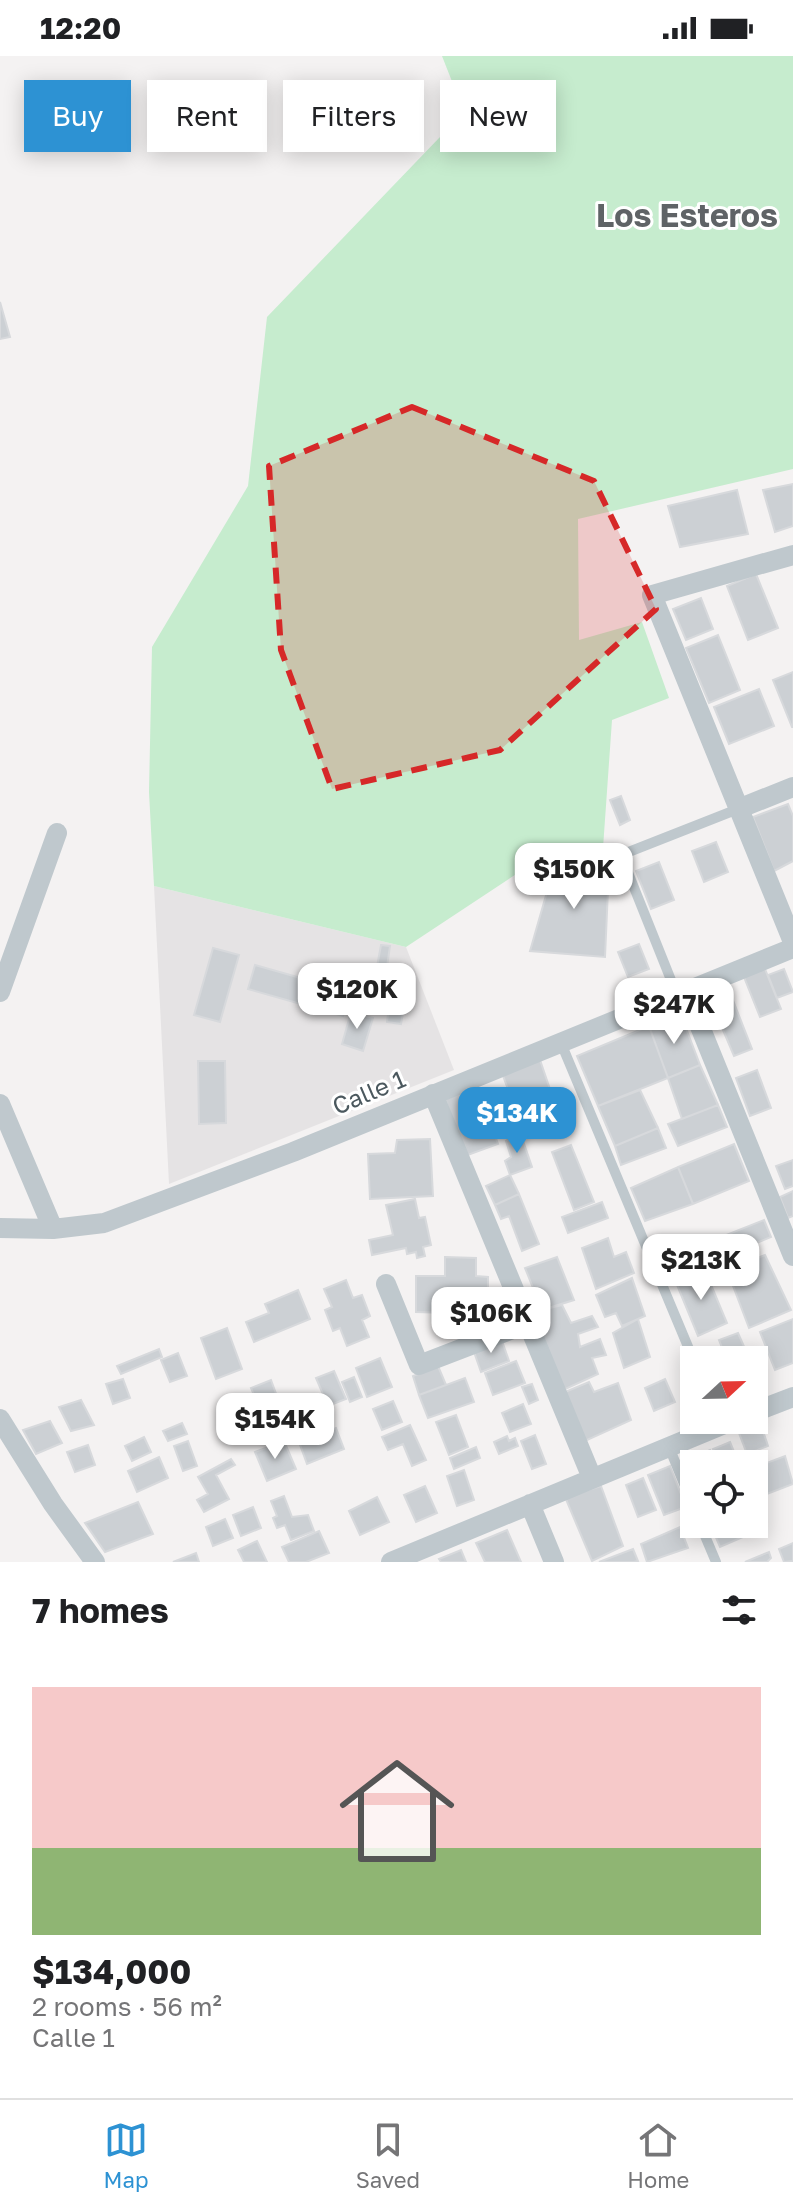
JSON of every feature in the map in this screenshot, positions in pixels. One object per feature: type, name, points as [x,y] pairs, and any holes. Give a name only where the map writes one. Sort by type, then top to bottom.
[{"type":"street","points":[[793,555],[652,595],[793,945]]},
{"type":"street","points":[[738,809],[793,787]]},
{"type":"street","points":[[0,992],[57,833]]},
{"type":"street","name":"Calle 1","points":[[0,1228],[53,1229],[104,1223],[293,1152],[793,945]]},
{"type":"street","points":[[682,993],[793,1256]]},
{"type":"street","points":[[433,1094],[592,1478]]},
{"type":"street","points":[[0,1104],[53,1229]]},
{"type":"street","points":[[386,1284],[419,1365],[528,1323]]},
{"type":"street","points":[[768,1408],[792,1401]]},
{"type":"street","points":[[0,1419],[53,1504],[95,1562]]},
{"type":"street","points":[[392,1562],[698,1434]]},
{"type":"street","points":[[530,1504],[554,1562]]},
{"type":"lane","points":[[682,993],[621,855],[738,809]]},
{"type":"lane","points":[[561,1043],[688,1346]]},
{"type":"lane","points":[[669,1447],[680,1474]]},
{"type":"lane","points":[[706,1538],[716,1562]]},
{"type":"highlighted area","points":[[412,407],[594,481],[656,609],[500,750],[332,789],[281,650],[269,466]]},
{"type":"shaded area","points":[[154,886],[406,947],[454,1070],[169,1184]]},
{"type":"green space","points":[[442,56],[793,56],[793,469],[578,519],[579,640],[642,622],[669,698],[612,720],[603,848],[554,849],[406,947],[154,886],[149,792],[152,647],[248,486],[267,317],[440,137],[440,152],[556,152],[556,80],[451,80]]},
{"type":"building","points":[[0,302],[10,337],[0,339]]},
{"type":"building","points":[[793,484],[793,526],[775,532],[763,490]]},
{"type":"building","points":[[737,490],[748,534],[680,547],[668,506]]},
{"type":"building","points":[[756,574],[778,628],[748,640],[727,586]]},
{"type":"building","points":[[701,598],[713,629],[686,640],[673,609]]},
{"type":"building","points":[[718,635],[740,690],[709,703],[686,648]]},
{"type":"building","points":[[793,672],[793,727],[792,727],[773,680]]},
{"type":"building","points":[[759,689],[774,726],[729,744],[714,707]]},
{"type":"building","points":[[621,796],[630,820],[620,825],[610,800]]},
{"type":"building","points":[[788,804],[793,816],[793,861],[774,871],[753,817]]},
{"type":"building","points":[[716,842],[728,872],[704,882],[692,851]]},
{"type":"building","points":[[557,857],[609,867],[605,957],[530,951]]},
{"type":"building","points":[[659,862],[674,900],[651,909],[636,871]]},
{"type":"building","points":[[639,944],[649,969],[628,977],[618,952]]},
{"type":"building","points":[[381,945],[390,946],[386,974],[376,972]]},
{"type":"building","points":[[213,948],[239,955],[220,1022],[194,1015]]},
{"type":"building","points":[[763,964],[781,1009],[760,1017],[742,972]]},
{"type":"building","points":[[255,965],[350,992],[343,1016],[248,989]]},
{"type":"building","points":[[784,969],[793,992],[777,998],[768,975]]},
{"type":"building","points":[[729,990],[752,1049],[734,1056],[709,997]]},
{"type":"building","points":[[389,1006],[404,1008],[401,1024],[387,1022]]},
{"type":"building","points":[[351,1012],[373,1018],[363,1051],[342,1044]]},
{"type":"building","points":[[681,1015],[700,1065],[668,1078],[649,1026]]},
{"type":"building","points":[[649,1026],[668,1078],[598,1106],[577,1056]]},
{"type":"building","points":[[539,1057],[555,1104],[518,1117],[501,1070]]},
{"type":"building","points":[[198,1061],[225,1061],[226,1123],[199,1124]]},
{"type":"building","points":[[700,1065],[718,1105],[682,1119],[668,1078]]},
{"type":"building","points":[[757,1070],[771,1108],[750,1116],[736,1078]]},
{"type":"building","points":[[477,1085],[498,1144],[465,1156],[444,1096]]},
{"type":"building","points":[[640,1090],[658,1128],[615,1146],[598,1106]]},
{"type":"building","points":[[718,1105],[727,1127],[678,1146],[668,1124]]},
{"type":"building","points":[[658,1128],[666,1148],[621,1165],[615,1146]]},
{"type":"building","points":[[520,1132],[532,1167],[510,1175],[505,1161],[511,1157],[506,1141]]},
{"type":"building","points":[[430,1139],[433,1196],[370,1199],[368,1154],[395,1153],[397,1140]]},
{"type":"building","points":[[734,1144],[749,1181],[693,1204],[678,1167]]},
{"type":"building","points":[[571,1145],[594,1202],[574,1210],[552,1152]]},
{"type":"building","points":[[793,1160],[793,1186],[785,1189],[776,1166]]},
{"type":"building","points":[[678,1167],[693,1204],[645,1221],[631,1188]]},
{"type":"building","points":[[510,1175],[519,1194],[495,1205],[486,1186]]},
{"type":"building","points":[[793,1191],[793,1216],[788,1218],[780,1197]]},
{"type":"building","points":[[519,1194],[539,1244],[522,1251],[509,1216],[501,1219],[495,1205]]},
{"type":"building","points":[[415,1199],[419,1218],[425,1217],[431,1245],[423,1247],[425,1256],[417,1258],[416,1252],[407,1254],[406,1248],[372,1255],[369,1240],[393,1235],[386,1205]]},
{"type":"building","points":[[602,1202],[608,1218],[568,1233],[562,1217]]},
{"type":"building","points":[[764,1220],[771,1237],[723,1257],[716,1239]]},
{"type":"building","points":[[608,1238],[614,1257],[626,1252],[634,1273],[596,1289],[582,1248]]},
{"type":"building","points":[[710,1241],[717,1259],[669,1279],[662,1261]]},
{"type":"building","points":[[765,1255],[791,1310],[749,1328],[727,1270]]},
{"type":"building","points":[[445,1257],[476,1258],[476,1276],[488,1277],[488,1301],[471,1301],[471,1330],[449,1329],[449,1313],[416,1312],[416,1276],[445,1276]]},
{"type":"building","points":[[557,1257],[574,1300],[542,1310],[525,1268]]},
{"type":"building","points":[[704,1268],[727,1323],[698,1336],[675,1280]]},
{"type":"building","points":[[632,1278],[645,1316],[622,1326],[616,1313],[605,1317],[596,1295]]},
{"type":"building","points":[[346,1280],[353,1298],[362,1295],[370,1316],[362,1320],[369,1337],[347,1346],[340,1328],[333,1331],[325,1310],[332,1307],[324,1289]]},
{"type":"building","points":[[298,1290],[310,1319],[254,1342],[246,1322],[269,1313],[265,1304]]},
{"type":"building","points":[[562,1305],[571,1323],[592,1316],[598,1327],[578,1334],[580,1347],[600,1339],[606,1355],[592,1358],[598,1374],[561,1391],[530,1313]]},
{"type":"building","points":[[638,1319],[650,1357],[624,1368],[613,1333]]},
{"type":"building","points":[[793,1319],[793,1363],[775,1370],[760,1332]]},
{"type":"building","points":[[227,1328],[242,1369],[216,1379],[201,1338]]},
{"type":"building","points":[[738,1333],[744,1346],[721,1346],[719,1340]]},
{"type":"building","points":[[501,1338],[509,1361],[481,1372],[473,1349]]},
{"type":"building","points":[[159,1349],[162,1357],[121,1374],[117,1366]]},
{"type":"building","points":[[178,1353],[187,1376],[170,1382],[161,1360]]},
{"type":"building","points":[[380,1358],[392,1387],[367,1397],[356,1368]]},
{"type":"building","points":[[516,1361],[525,1383],[493,1395],[485,1373]]},
{"type":"building","points":[[438,1366],[446,1385],[419,1395],[413,1376]]},
{"type":"building","points":[[334,1371],[346,1399],[328,1406],[316,1378]]},
{"type":"building","points":[[354,1377],[362,1397],[350,1402],[342,1382]]},
{"type":"building","points":[[465,1378],[474,1402],[428,1418],[419,1395]]},
{"type":"building","points":[[123,1379],[130,1398],[113,1404],[106,1384]]},
{"type":"building","points":[[665,1379],[675,1402],[654,1411],[645,1388]]},
{"type":"building","points":[[271,1380],[278,1399],[259,1407],[251,1388]]},
{"type":"building","points":[[589,1382],[594,1392],[618,1383],[631,1420],[585,1441],[565,1392]]},
{"type":"building","points":[[532,1384],[538,1400],[529,1404],[522,1387]]},
{"type":"building","points":[[81,1400],[94,1425],[71,1431],[59,1407]]},
{"type":"building","points":[[393,1401],[402,1422],[382,1430],[373,1409]]},
{"type":"building","points":[[523,1404],[531,1424],[510,1432],[502,1413]]},
{"type":"building","points":[[258,1408],[262,1419],[283,1411],[287,1422],[248,1438],[239,1416]]},
{"type":"building","points":[[456,1415],[468,1447],[449,1455],[436,1422]]},
{"type":"building","points":[[50,1421],[62,1443],[36,1454],[23,1430]]},
{"type":"building","points":[[182,1423],[187,1434],[168,1441],[163,1431]]},
{"type":"building","points":[[410,1425],[426,1460],[412,1466],[403,1444],[388,1450],[382,1437]]},
{"type":"building","points":[[336,1428],[344,1449],[307,1464],[299,1442]]},
{"type":"building","points":[[739,1434],[764,1434],[768,1446],[745,1450]]},
{"type":"building","points":[[535,1435],[546,1464],[532,1469],[521,1441]]},
{"type":"building","points":[[507,1436],[509,1441],[515,1438],[518,1446],[499,1454],[494,1442]]},
{"type":"building","points":[[144,1437],[151,1452],[132,1461],[125,1446]]},
{"type":"building","points":[[188,1441],[197,1466],[183,1471],[174,1446]]},
{"type":"building","points":[[284,1441],[296,1469],[267,1481],[255,1452]]},
{"type":"building","points":[[730,1442],[733,1450],[713,1450]]},
{"type":"building","points":[[88,1445],[95,1465],[75,1472],[67,1452]]},
{"type":"building","points":[[476,1447],[480,1458],[454,1469],[450,1458]]},
{"type":"building","points":[[785,1456],[793,1484],[768,1494],[768,1462]]},
{"type":"building","points":[[159,1457],[168,1478],[137,1492],[128,1471]]},
{"type":"building","points":[[231,1459],[235,1465],[216,1475],[229,1499],[204,1512],[197,1500],[208,1494],[198,1477]]},
{"type":"building","points":[[670,1466],[680,1492],[680,1509],[664,1515],[648,1475]]},
{"type":"building","points":[[464,1470],[474,1500],[457,1506],[447,1476]]},
{"type":"building","points":[[643,1478],[656,1510],[638,1517],[626,1485]]},
{"type":"building","points":[[425,1486],[437,1513],[416,1522],[404,1495]]},
{"type":"building","points":[[601,1486],[623,1546],[592,1561],[565,1497]]},
{"type":"building","points":[[284,1496],[292,1517],[308,1515],[314,1531],[291,1540],[285,1525],[277,1528],[273,1518],[277,1516],[271,1501]]},
{"type":"building","points":[[377,1497],[389,1522],[360,1535],[349,1511]]},
{"type":"building","points":[[138,1502],[153,1534],[105,1552],[85,1523]]},
{"type":"building","points":[[253,1507],[261,1528],[241,1536],[233,1515]]},
{"type":"building","points":[[225,1519],[233,1538],[213,1546],[206,1527]]},
{"type":"building","points":[[680,1527],[680,1538],[684,1538],[688,1548],[647,1562],[641,1544]]},
{"type":"building","points":[[507,1530],[521,1562],[485,1562],[476,1543]]},
{"type":"building","points":[[319,1531],[329,1553],[306,1562],[289,1562],[282,1547]]},
{"type":"building","points":[[716,1538],[741,1538],[720,1547]]},
{"type":"building","points":[[257,1541],[267,1562],[244,1562],[238,1550]]},
{"type":"building","points":[[793,1543],[793,1561],[784,1562],[779,1549]]},
{"type":"building","points":[[633,1549],[638,1561],[599,1562]]},
{"type":"building","points":[[461,1550],[466,1562],[441,1562],[439,1559]]},
{"type":"building","points":[[769,1552],[771,1558],[767,1562],[745,1562]]},
{"type":"building","points":[[196,1553],[199,1562],[173,1562]]},
{"type":"district","name":"Los Esteros","points":[[687,216]]}]
